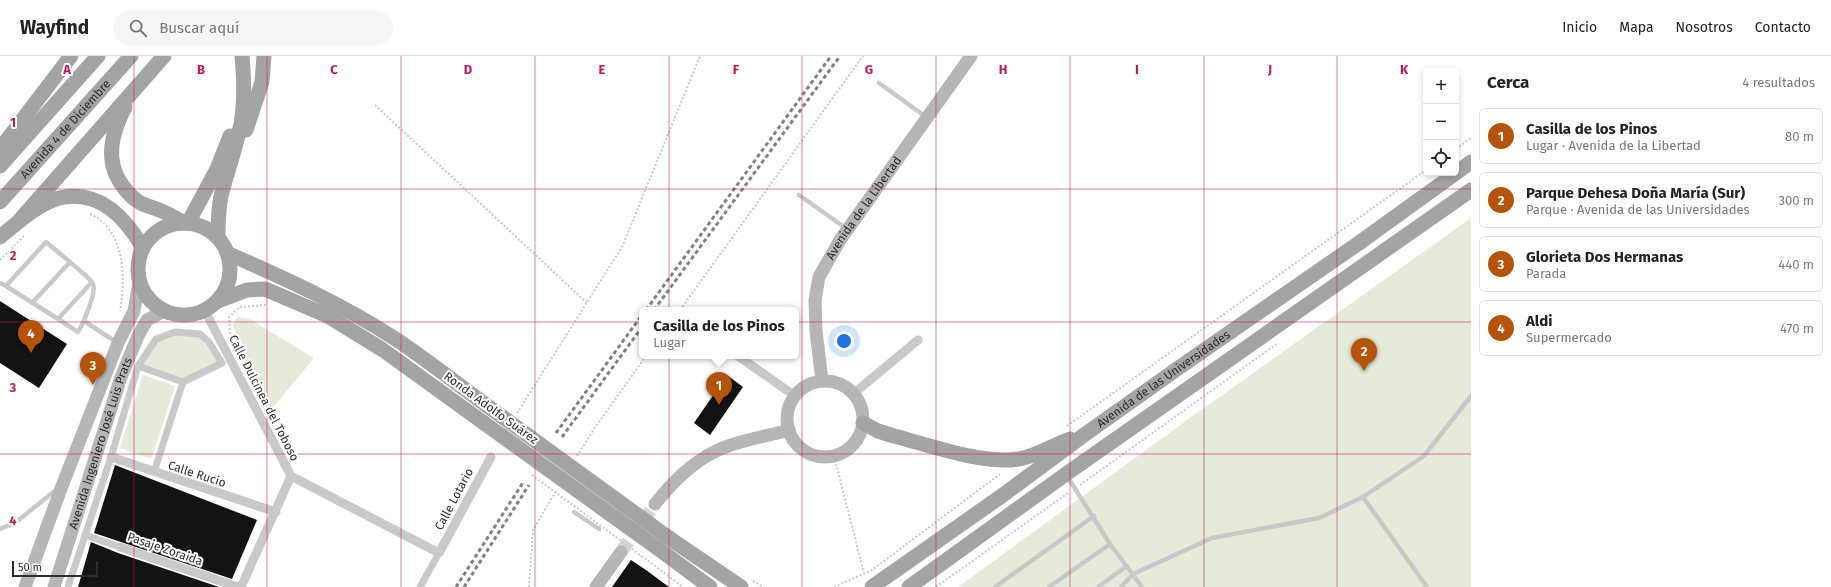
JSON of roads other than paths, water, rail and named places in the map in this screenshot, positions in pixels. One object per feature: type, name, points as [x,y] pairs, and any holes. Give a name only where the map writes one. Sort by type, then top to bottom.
[{"type":"main road","points":[[3,144],[71,56]]},
{"type":"main road","name":"Avenida 4 de Diciembre","points":[[0,166],[98,56]]},
{"type":"main road","name":"Avenida 4 de Diciembre","points":[[0,202],[130,56]]},
{"type":"main road","points":[[23,227],[104,124],[133,93],[164,56]]},
{"type":"main road","points":[[232,162],[241,122],[243,99],[242,56]]},
{"type":"main road","points":[[218,238],[218,214],[222,192],[232,162],[247,127],[262,82],[264,56]]},
{"type":"main road","name":"Avenida de la Libertad","points":[[822,381],[816,331],[815,300],[819,277],[828,258],[847,230],[971,56]]},
{"type":"main road","points":[[133,93],[119,118],[112,139],[111,154],[114,171],[119,182],[129,195],[139,202],[186,223],[206,229],[218,238],[227,253],[230,270],[228,284],[218,301],[205,311],[187,316],[178,316],[164,311],[146,295],[139,282],[138,267],[142,248],[153,234],[169,226],[186,223]]},
{"type":"main road","points":[[186,223],[217,169],[231,136],[243,99]]},
{"type":"main road","name":"Avenida de las Universidades","points":[[1459,171],[1471,162]]},
{"type":"main road","name":"Avenida de las Universidades","points":[[872,587],[1003,495],[1084,435],[1359,243],[1452,176]]},
{"type":"main road","name":"Avenida de las Universidades","points":[[909,587],[1066,474],[1471,190]]},
{"type":"main road","points":[[0,237],[23,227],[40,207],[59,198],[76,197],[93,199],[104,205],[132,230],[142,248]]},
{"type":"main road","name":"Ronda Adolfo Suárez","points":[[227,253],[285,278],[336,304],[398,341],[669,538],[741,587]]},
{"type":"main road","name":"Avenida Ingeniero José Luis Prats","points":[[25,587],[62,486],[118,343],[134,311],[139,282]]},
{"type":"main road","name":"Ronda Adolfo Suárez","points":[[218,301],[247,290],[265,289],[328,316],[383,350],[710,587]]},
{"type":"main road","name":"Avenida Ingeniero José Luis Prats","points":[[54,587],[122,377],[138,336],[147,320],[164,311]]},
{"type":"main road","points":[[822,381],[834,382],[844,386],[853,394],[859,402],[863,422],[860,434],[853,444],[845,451],[834,456],[820,456],[806,452],[796,443],[789,430],[788,412],[795,396],[802,388],[812,383],[822,381]]},
{"type":"main road","points":[[863,422],[878,431],[894,436],[996,461],[1025,457],[1084,435]]},
{"type":"main road","points":[[655,504],[682,474],[712,453],[731,445],[789,430]]},
{"type":"main road","points":[[596,587],[621,552]]},
{"type":"street","points":[[0,244],[23,227]]},
{"type":"street","name":"Calle Dulcinea del Toboso","points":[[205,311],[291,476],[439,553]]},
{"type":"street","name":"Avenida Ingeniero José Luis Prats","points":[[68,587],[111,457],[138,366],[156,338],[175,332],[200,334],[209,342],[222,363],[183,382]]},
{"type":"street","points":[[853,394],[918,340]]},
{"type":"street","points":[[742,359],[795,396]]},
{"type":"street","points":[[138,366],[183,382],[154,472]]},
{"type":"street","name":"Calle Rucio","points":[[111,457],[276,512]]},
{"type":"street","name":"Calle Lotario","points":[[439,553],[491,457]]},
{"type":"street","points":[[241,587],[291,476]]},
{"type":"street","name":"Pasaje Zoraida","points":[[85,535],[238,587]]},
{"type":"street","points":[[420,587],[439,553]]},
{"type":"lane","points":[[879,84],[927,118]]},
{"type":"lane","points":[[799,196],[847,230]]},
{"type":"lane","points":[[0,283],[78,332],[84,321],[94,288],[92,282],[46,242],[6,286]]},
{"type":"lane","points":[[32,303],[70,262]]},
{"type":"lane","points":[[58,319],[92,282]]},
{"type":"lane","points":[[84,321],[118,343]]},
{"type":"lane","points":[[1122,587],[1133,574],[1212,538],[1319,518],[1363,497],[1424,456],[1471,396]]},
{"type":"lane","points":[[1066,474],[1094,516],[1110,544],[1142,587]]},
{"type":"lane","points":[[0,530],[15,524],[62,486]]},
{"type":"lane","points":[[1363,497],[1427,587]]},
{"type":"lane","points":[[574,512],[599,529]]},
{"type":"lane","points":[[995,587],[1094,516]]},
{"type":"lane","points":[[1049,587],[1110,544]]},
{"type":"lane","points":[[1098,587],[1127,566]]},
{"type":"tunnel","points":[[621,552],[655,504]]},
{"type":"railway","points":[[648,307],[831,56]]},
{"type":"railway","points":[[656,307],[840,56]]},
{"type":"railway","points":[[556,433],[639,319]]},
{"type":"railway","points":[[562,437],[639,331]]},
{"type":"railway","points":[[456,587],[524,481]]},
{"type":"railway","points":[[464,587],[529,485]]},
{"type":"place","name":"Aldi","points":[[31,353]]},
{"type":"place","name":"Parque Dehesa Doña María (Sur)","points":[[1364,371]]},
{"type":"place","name":"Glorieta Dos Hermanas","points":[[93,385]]},
{"type":"place","name":"Casilla de los Pinos","points":[[719,405]]}]
